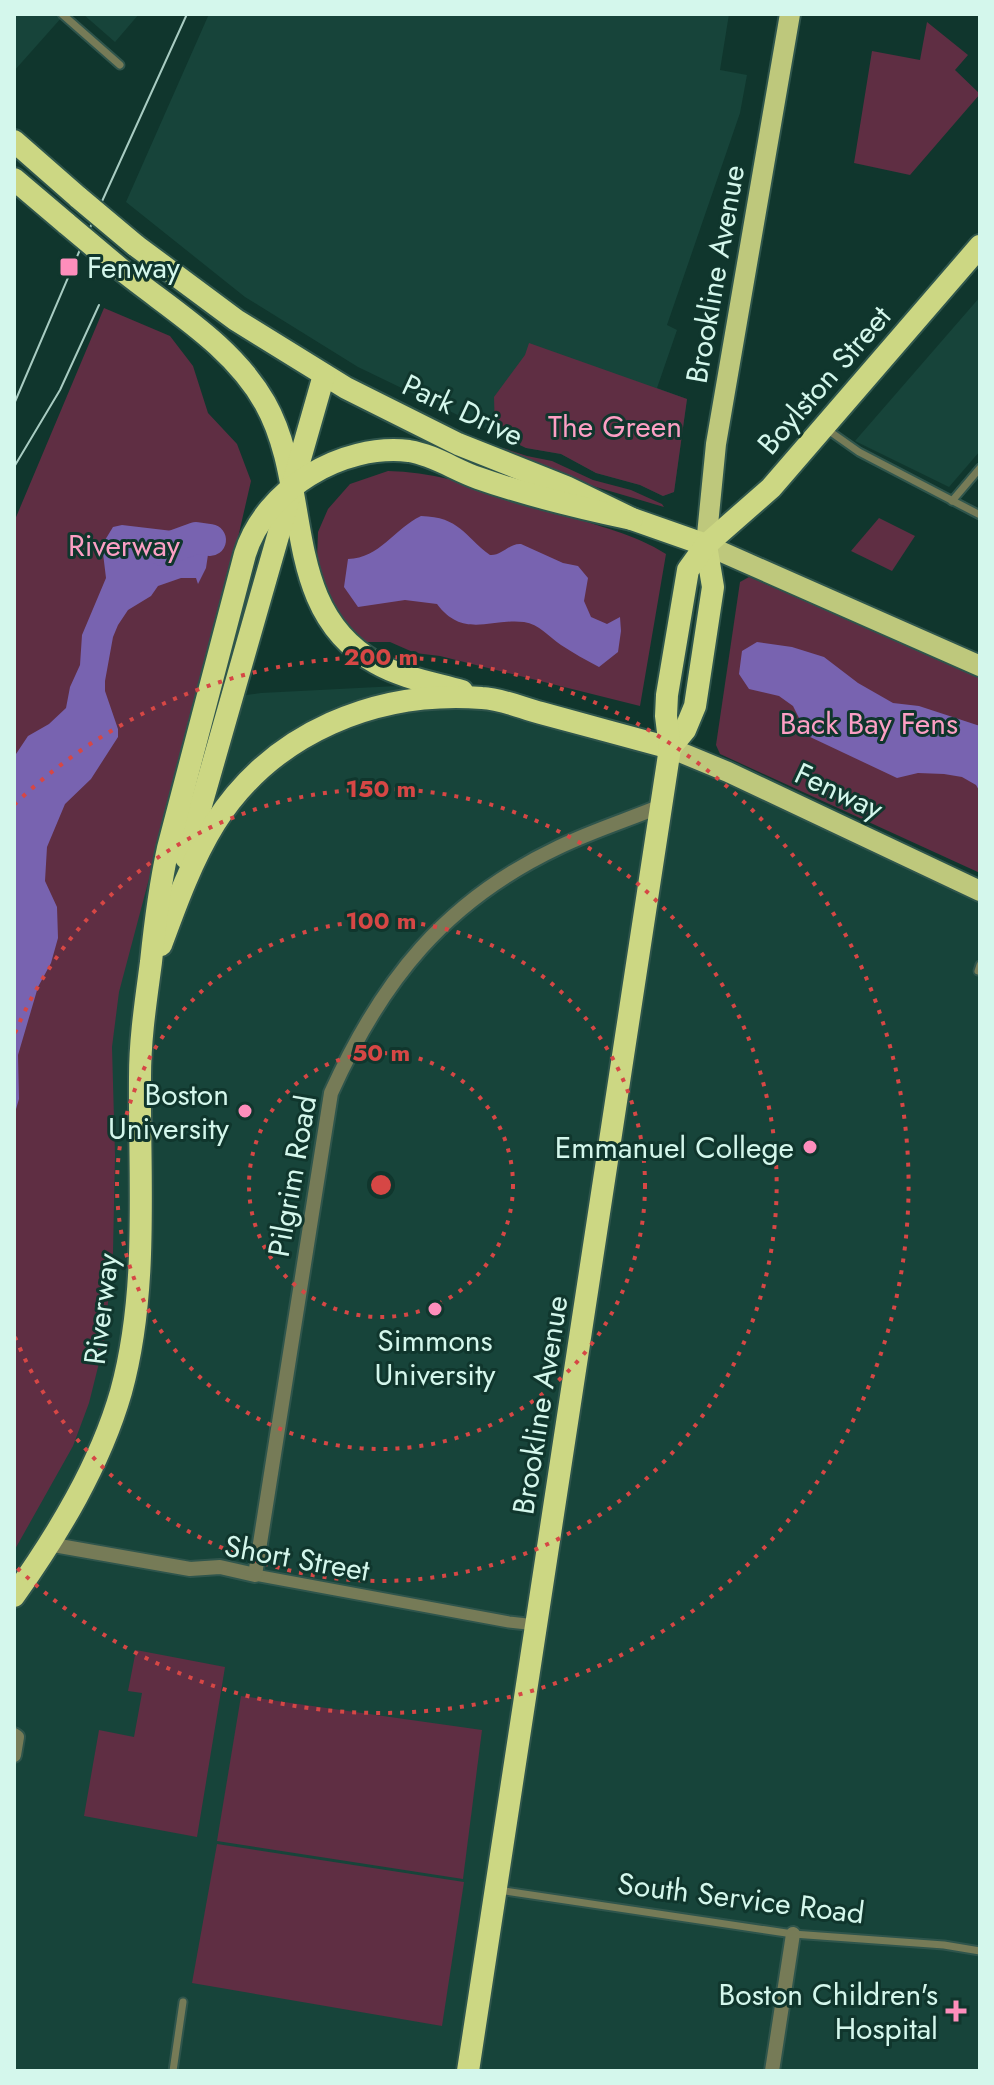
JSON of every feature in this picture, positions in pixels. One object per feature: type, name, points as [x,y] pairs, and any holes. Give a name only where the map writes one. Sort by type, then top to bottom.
[{"type":"highway","name":"Park Drive","points":[[14,141],[135,245],[246,327],[324,375],[450,441],[566,487],[632,519],[706,545]]},
{"type":"highway","points":[[14,179],[241,368],[272,416],[287,457],[312,589],[325,615],[341,636],[378,665],[484,698]]},
{"type":"highway","name":"Boylston Street","points":[[706,545],[771,488],[980,246]]},
{"type":"highway","points":[[170,921],[213,758],[242,667],[324,375]]},
{"type":"highway","name":"Riverway","points":[[14,1596],[84,1482],[104,1442],[121,1392],[136,1295],[140,1235],[140,1058],[165,862],[245,554],[262,516],[293,486],[336,462],[383,451],[407,451],[425,455],[481,479],[559,503],[632,519]]},
{"type":"highway","name":"Brookline Avenue","points":[[468,2071],[670,748],[666,726],[667,695],[686,578],[706,545]]},
{"type":"highway","name":"Riverway","points":[[145,1002],[170,921],[216,822],[244,786],[283,751],[321,727],[369,708],[412,700],[484,698],[670,748]]},
{"type":"main road","name":"Brookline Avenue","points":[[706,545],[714,455],[790,14]]},
{"type":"main road","name":"Park Drive","points":[[706,545],[978,663]]},
{"type":"main road","name":"Fenway","points":[[670,748],[699,758],[980,891]]},
{"type":"street","name":"Pilgrim Road","points":[[255,1575],[331,1093],[353,1043],[385,991],[429,938],[471,900],[559,847],[661,806]]},
{"type":"street","name":"Short Street","points":[[48,1544],[190,1569],[220,1567],[536,1625]]},
{"type":"street","points":[[14,1735],[17,1737],[14,1755]]},
{"type":"street","points":[[772,2071],[793,1934]]},
{"type":"lane","points":[[62,14],[120,65]]},
{"type":"lane","points":[[823,427],[859,452],[980,515]]},
{"type":"lane","points":[[952,501],[980,468]]},
{"type":"lane","name":"South Service Road","points":[[496,1890],[793,1934],[944,1945],[980,1951]]},
{"type":"lane","points":[[173,2071],[183,2002]]},
{"type":"shaded area","points":[[14,14],[59,14],[62,17],[14,71]]},
{"type":"shaded area","points":[[83,14],[139,14],[115,42]]},
{"type":"shaded area","points":[[209,14],[729,14],[720,70],[747,75],[740,113],[667,325],[677,330],[657,388],[687,399],[674,492],[663,496],[640,485],[596,473],[561,454],[526,448],[358,367],[245,297],[126,202]]},
{"type":"shaded area","points":[[980,297],[980,451],[949,487],[855,441]]},
{"type":"shaded area","points":[[421,516],[453,524],[490,555],[521,544],[563,563],[578,566],[588,578],[584,601],[591,617],[607,624],[620,617],[618,652],[599,667],[529,623],[467,624],[447,615],[437,604],[405,600],[358,607],[344,587],[348,559],[369,554]]},
{"type":"shaded area","points":[[122,525],[198,534],[209,548],[206,568],[198,584],[196,578],[181,578],[158,586],[151,596],[128,610],[113,637],[105,691],[118,737],[91,779],[65,804],[47,847],[45,881],[57,907],[58,938],[51,963],[38,987],[18,1055],[19,1099],[14,1116],[14,757],[28,736],[49,724],[66,708],[70,687],[80,665],[82,635],[106,578],[102,545],[113,527]]},
{"type":"shaded area","points":[[757,642],[792,647],[824,657],[858,683],[893,703],[919,706],[980,726],[980,792],[976,785],[962,777],[918,773],[897,778],[808,736],[793,706],[779,696],[749,689],[739,674],[742,651]]},
{"type":"shaded area","points":[[397,686],[484,698],[670,748],[980,891],[980,2071],[14,2071],[14,958],[165,705],[261,693]]},
{"type":"green space","points":[[927,22],[968,55],[955,70],[980,94],[910,175],[854,163],[872,51],[920,60]]},
{"type":"green space","name":"Riverway","points":[[104,308],[170,336],[193,366],[208,413],[237,444],[251,481],[228,581],[119,992],[112,1047],[115,1155],[113,1252],[104,1343],[89,1403],[73,1446],[14,1551],[14,522]]},
{"type":"green space","name":"The Green","points":[[529,343],[687,399],[674,492],[663,496],[640,485],[596,473],[561,454],[526,448],[495,433],[494,397],[525,355]]},
{"type":"green space","points":[[503,448],[552,461],[593,480],[631,490],[664,507],[596,487],[501,451]]},
{"type":"green space","points":[[388,471],[410,472],[476,486],[629,536],[666,554],[640,706],[440,656],[415,653],[390,642],[364,642],[350,630],[331,604],[321,579],[317,559],[318,532],[328,509],[350,484]]},
{"type":"green space","points":[[879,518],[915,536],[892,571],[851,551]]},
{"type":"green space","name":"Back Bay Fens","points":[[749,577],[980,675],[980,873],[720,754],[716,745],[740,582]]},
{"type":"green space","points":[[136,1650],[225,1667],[197,1837],[84,1816],[99,1730],[134,1737],[142,1693],[128,1691]]},
{"type":"green space","points":[[241,1696],[482,1730],[463,1879],[217,1841]]},
{"type":"green space","points":[[217,1844],[464,1882],[442,2026],[192,1983]]},
{"type":"waterway","points":[[163,550],[196,538],[210,540]]},
{"type":"tram line","points":[[14,404],[187,14]]},
{"type":"tram line","points":[[14,467],[60,390],[99,305]]},
{"type":"place","name":"Fenway","points":[[69,267]]},
{"type":"place","name":"Boston University","points":[[245,1111]]},
{"type":"place","name":"Emmanuel College","points":[[810,1147]]},
{"type":"place","name":"Simmons University","points":[[435,1309]]},
{"type":"place","name":"Boston Children's Hospital","points":[[956,2011]]}]
